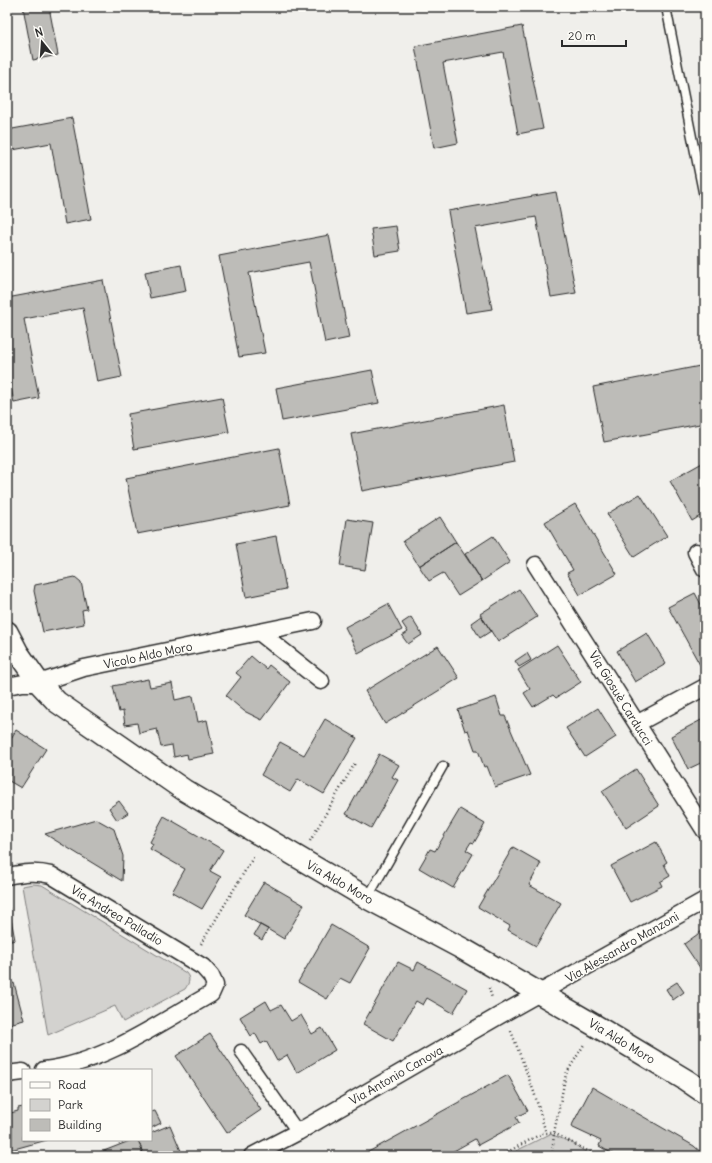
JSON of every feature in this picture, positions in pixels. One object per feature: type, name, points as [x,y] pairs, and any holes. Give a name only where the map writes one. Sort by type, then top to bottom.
[{"type":"street","points":[[696,552],[705,569]]},
{"type":"street","name":"Via Giosuè Carducci","points":[[536,565],[638,723],[705,831]]},
{"type":"street","name":"Vicolo Aldo Moro","points":[[7,686],[23,683],[39,683],[84,668],[313,621]]},
{"type":"street","name":"Via Aldo Moro","points":[[7,632],[18,653],[39,683],[57,702],[184,790],[367,898],[463,949],[596,1026],[705,1093]]},
{"type":"street","points":[[259,632],[321,681]]},
{"type":"street","points":[[638,723],[705,687]]},
{"type":"street","name":"Via Andrea Palladio","points":[[7,876],[40,872],[50,875],[203,967],[211,976],[215,985],[211,994],[100,1056],[76,1064],[49,1069]]},
{"type":"street","name":"Via Alessandro Manzoni","points":[[540,994],[705,900]]},
{"type":"street","name":"Via Antonio Canova","points":[[252,1156],[298,1132],[495,1018],[540,994]]},
{"type":"street","points":[[241,1051],[298,1132]]},
{"type":"street","points":[[7,1074],[22,1072]]},
{"type":"lane","points":[[666,7],[705,202]]},
{"type":"lane","points":[[367,898],[443,766]]},
{"type":"path","points":[[308,844],[355,763]]},
{"type":"path","points":[[192,960],[255,854]]},
{"type":"path","points":[[552,1156],[554,1133],[566,1074],[596,1026]]},
{"type":"path","points":[[511,1031],[534,1092],[546,1133]]},
{"type":"path","points":[[500,1156],[543,1133],[554,1133],[597,1156]]},
{"type":"path","points":[[508,1152],[511,1156]]},
{"type":"green space","points":[[33,884],[42,885],[186,973],[189,977],[188,985],[185,989],[123,1022],[115,1006],[48,1035],[22,886]]},
{"type":"green space","points":[[550,1134],[571,1142],[591,1156],[519,1156],[516,1151]]},
{"type":"building","points":[[23,7],[49,7],[58,55],[33,60]]},
{"type":"building","points":[[522,26],[543,129],[518,134],[503,52],[443,63],[458,143],[434,148],[415,46]]},
{"type":"building","points":[[72,118],[91,219],[65,224],[51,143],[7,151],[7,130]]},
{"type":"building","points":[[556,192],[576,293],[551,297],[536,217],[475,228],[492,309],[466,313],[448,211]]},
{"type":"building","points":[[396,226],[400,251],[375,255],[371,229]]},
{"type":"building","points":[[329,235],[349,338],[325,343],[309,262],[249,273],[265,353],[239,357],[219,256]]},
{"type":"building","points":[[181,265],[186,291],[150,298],[145,272]]},
{"type":"building","points":[[103,280],[122,377],[97,382],[83,308],[24,319],[39,398],[14,403],[7,365],[7,298]]},
{"type":"building","points":[[705,365],[705,423],[604,442],[593,387]]},
{"type":"building","points":[[372,370],[379,403],[282,421],[276,388]]},
{"type":"building","points":[[222,397],[229,432],[134,449],[128,414]]},
{"type":"building","points":[[504,405],[514,462],[362,491],[351,434]]},
{"type":"building","points":[[279,448],[290,505],[137,534],[126,478]]},
{"type":"building","points":[[704,462],[705,513],[692,521],[670,481]]},
{"type":"building","points":[[640,494],[667,536],[634,557],[607,514]]},
{"type":"building","points":[[575,504],[617,574],[580,595],[567,573],[573,570],[545,522]]},
{"type":"building","points":[[440,517],[456,542],[419,566],[403,541]]},
{"type":"building","points":[[347,519],[373,523],[365,570],[340,566]]},
{"type":"building","points":[[276,536],[286,589],[246,597],[236,544]]},
{"type":"building","points":[[493,536],[510,562],[482,581],[465,554]]},
{"type":"building","points":[[456,542],[482,581],[458,596],[443,573],[429,581],[419,566]]},
{"type":"building","points":[[75,577],[81,582],[87,609],[82,610],[84,624],[43,632],[34,591],[35,585]]},
{"type":"building","points":[[519,589],[537,617],[498,642],[480,614]]},
{"type":"building","points":[[695,593],[705,612],[705,662],[700,665],[668,607]]},
{"type":"building","points":[[388,604],[402,630],[358,653],[345,627]]},
{"type":"building","points":[[481,616],[491,631],[480,638],[471,623]]},
{"type":"building","points":[[411,617],[422,635],[408,644],[402,636],[408,632],[402,623]]},
{"type":"building","points":[[647,633],[666,664],[635,682],[617,651]]},
{"type":"building","points":[[557,645],[581,682],[556,698],[553,695],[533,707],[524,693],[530,689],[518,670]]},
{"type":"building","points":[[438,646],[459,678],[385,724],[365,691]]},
{"type":"building","points":[[527,653],[531,660],[519,667],[515,661]]},
{"type":"building","points":[[251,656],[266,669],[269,665],[290,682],[262,720],[244,711],[226,696],[241,677],[236,673]]},
{"type":"building","points":[[148,679],[150,687],[172,683],[175,700],[193,696],[198,722],[207,720],[214,754],[188,759],[187,754],[174,757],[172,745],[161,747],[157,729],[139,733],[137,723],[125,725],[123,711],[119,712],[113,686]]},
{"type":"building","points":[[496,697],[502,716],[505,716],[530,775],[495,787],[487,766],[484,767],[478,750],[475,750],[468,730],[465,731],[458,710]]},
{"type":"building","points":[[598,708],[616,737],[585,757],[566,728]]},
{"type":"building","points":[[705,718],[705,761],[688,769],[671,736]]},
{"type":"building","points":[[325,719],[357,738],[324,794],[298,779],[290,792],[261,775],[280,742],[304,755]]},
{"type":"building","points":[[16,730],[46,749],[21,788],[9,781],[7,782],[7,745]]},
{"type":"building","points":[[379,754],[399,765],[392,777],[398,780],[371,828],[346,814]]},
{"type":"building","points":[[636,769],[659,806],[626,828],[602,791]]},
{"type":"building","points":[[119,801],[128,813],[117,820],[109,808]]},
{"type":"building","points":[[460,809],[485,824],[474,843],[471,842],[466,850],[473,854],[453,888],[419,868],[430,849],[435,851]]},
{"type":"building","points":[[164,816],[223,850],[210,871],[221,877],[202,909],[172,892],[185,869],[150,849],[153,844],[150,842]]},
{"type":"building","points":[[96,819],[114,829],[123,856],[122,881],[45,834]]},
{"type":"building","points":[[656,842],[667,862],[664,864],[670,876],[660,882],[662,886],[630,902],[611,866]]},
{"type":"building","points":[[513,847],[541,863],[529,885],[561,903],[536,946],[508,930],[510,926],[478,907]]},
{"type":"building","points":[[264,882],[304,905],[284,939],[244,915]]},
{"type":"building","points":[[7,908],[9,908],[15,940],[7,942]]},
{"type":"building","points":[[260,925],[268,929],[262,940],[254,935]]},
{"type":"building","points":[[331,925],[370,948],[350,983],[340,978],[327,999],[298,982]]},
{"type":"building","points":[[705,929],[705,975],[684,944]]},
{"type":"building","points":[[398,962],[414,970],[418,962],[467,989],[453,1013],[427,998],[423,1005],[416,1001],[393,1041],[363,1024]]},
{"type":"building","points":[[677,982],[684,992],[673,1000],[666,989]]},
{"type":"building","points":[[14,983],[24,1020],[9,1024],[11,1032],[7,1032],[7,985]]},
{"type":"building","points":[[266,1001],[271,1010],[281,1005],[291,1021],[301,1015],[312,1034],[322,1028],[335,1050],[297,1073],[287,1055],[277,1061],[266,1041],[261,1044],[255,1033],[251,1036],[240,1017]]},
{"type":"building","points":[[210,1034],[261,1110],[227,1133],[176,1056]]},
{"type":"building","points":[[508,1075],[528,1111],[516,1117],[519,1123],[478,1145],[475,1139],[445,1156],[361,1156]]},
{"type":"building","points":[[592,1087],[694,1146],[705,1156],[616,1156],[599,1146],[601,1141],[571,1127]]},
{"type":"building","points":[[22,1107],[22,1141],[43,1141],[7,1151],[7,1114],[18,1111],[18,1108]]},
{"type":"building","points":[[155,1111],[161,1123],[152,1128],[152,1112]]},
{"type":"building","points":[[170,1125],[181,1151],[169,1156],[144,1156],[138,1141],[152,1141],[152,1133]]},
{"type":"building","points":[[129,1141],[138,1141],[144,1156],[91,1156]]}]
